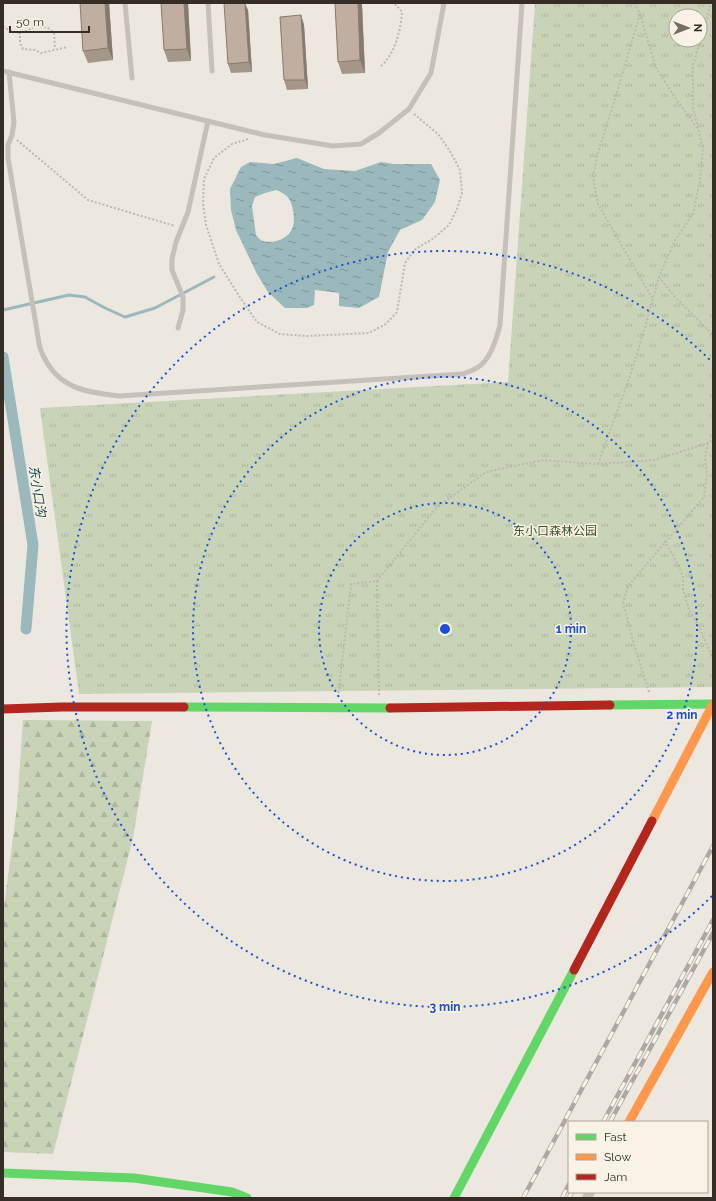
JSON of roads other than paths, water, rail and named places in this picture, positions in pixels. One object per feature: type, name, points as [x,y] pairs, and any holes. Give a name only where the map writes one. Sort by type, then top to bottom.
[{"type":"street","points":[[3,709],[62,707],[379,708],[713,704],[454,1198]]},
{"type":"street","points":[[630,1121],[713,972]]},
{"type":"street","points":[[3,1173],[134,1178],[232,1192],[247,1198]]},
{"type":"lane","points":[[125,3],[132,78]]},
{"type":"lane","points":[[208,3],[212,71]]},
{"type":"lane","points":[[3,71],[265,135],[333,146],[362,144],[380,133],[408,109],[431,73],[444,3]]},
{"type":"lane","points":[[9,72],[14,122],[12,135],[8,145],[8,158],[33,308],[41,352],[51,370],[65,383],[99,394],[126,395],[463,374],[477,368],[488,357],[496,342],[500,325],[522,3]]},
{"type":"lane","points":[[178,328],[183,310],[183,298],[172,270],[172,259],[176,242],[188,212],[208,121]]},
{"type":"water","points":[[297,158],[324,169],[355,171],[381,162],[394,164],[431,164],[440,180],[435,202],[422,220],[400,230],[388,252],[379,297],[359,308],[339,306],[339,293],[315,290],[314,305],[307,308],[285,308],[268,292],[257,274],[236,230],[231,210],[230,189],[241,167],[250,162],[274,164]],"holes":[[[276,190],[283,193],[289,199],[294,213],[294,222],[292,229],[287,236],[280,240],[267,242],[263,241],[256,235],[252,206],[255,197]]]},
{"type":"waterway","points":[[3,310],[69,295],[85,297],[125,317],[155,308],[214,277]]},
{"type":"waterway","name":"东小口沟","points":[[3,357],[33,545],[26,629]]},
{"type":"railway","points":[[523,1198],[713,846]]},
{"type":"railway","points":[[604,1121],[713,920]]},
{"type":"railway","points":[[611,1121],[713,933]]},
{"type":"railway","points":[[562,1198],[568,1186]]},
{"type":"railway","points":[[569,1198],[572,1193]]},
{"type":"park label","name":"东小口森林公园","points":[[555,531]]}]
